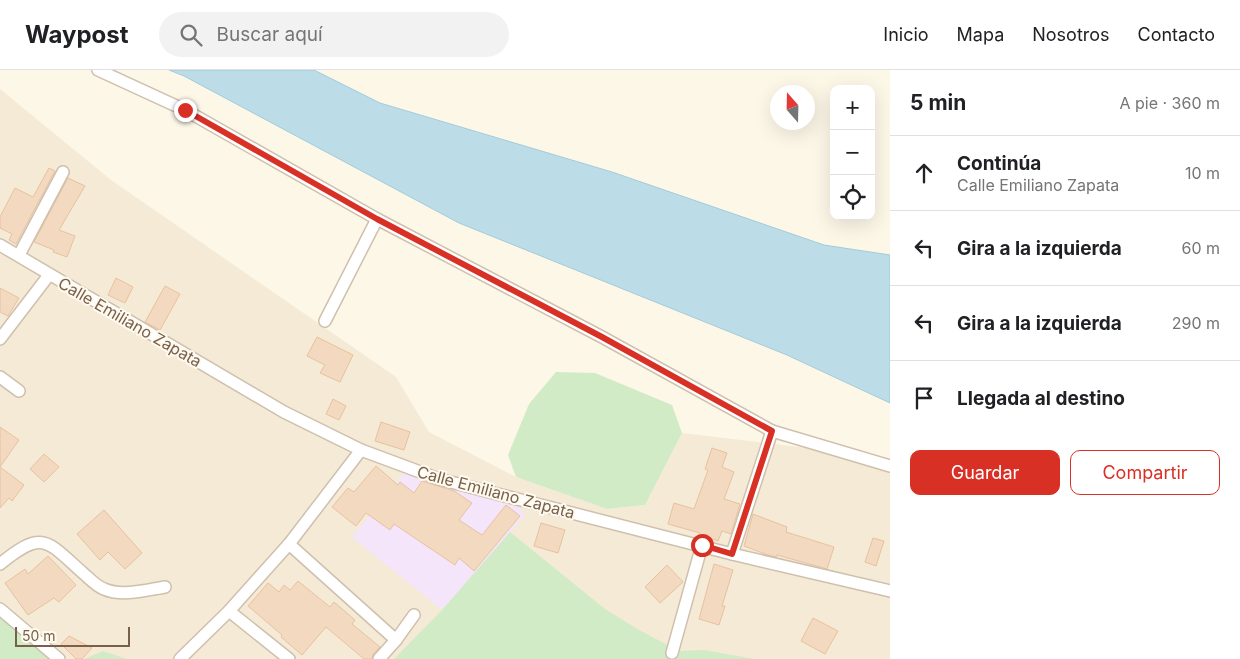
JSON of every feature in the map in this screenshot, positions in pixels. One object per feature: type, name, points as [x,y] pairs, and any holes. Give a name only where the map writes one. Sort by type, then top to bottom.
[{"type":"street","points":[[98,70],[185,110],[377,219],[602,337],[772,431],[890,466]]},
{"type":"street","points":[[19,255],[64,172]]},
{"type":"street","points":[[325,321],[377,219]]},
{"type":"street","name":"Calle Emiliano Zapata","points":[[0,245],[284,412],[361,450],[439,479],[732,554],[890,591]]},
{"type":"street","points":[[0,339],[49,275]]},
{"type":"street","points":[[0,376],[19,392]]},
{"type":"street","points":[[732,554],[772,431]]},
{"type":"street","points":[[180,659],[229,611],[289,544],[361,450]]},
{"type":"street","points":[[0,564],[27,545],[42,542],[57,550],[104,590],[123,592],[165,587]]},
{"type":"street","points":[[289,544],[396,640]]},
{"type":"street","points":[[672,653],[702,545]]},
{"type":"street","points":[[0,609],[59,659]]},
{"type":"street","points":[[229,611],[289,659]]},
{"type":"street","points":[[379,659],[414,615]]},
{"type":"shaded area","points":[[0,89],[111,180],[396,377],[429,432],[516,477],[607,509],[645,505],[682,433],[890,458],[890,659],[0,659]]},
{"type":"shaded area","points":[[405,472],[515,502],[525,515],[442,610],[352,537]]},
{"type":"green space","points":[[556,372],[595,373],[672,405],[682,433],[645,505],[607,509],[516,477],[508,455],[529,404]]},
{"type":"green space","points":[[510,532],[605,609],[679,651],[704,650],[755,659],[394,659],[442,610]]},
{"type":"green space","points":[[0,617],[51,659],[0,659]]},
{"type":"green space","points":[[103,651],[127,659],[84,659]]},
{"type":"water","points":[[169,70],[314,70],[380,103],[612,172],[824,245],[890,255],[890,403],[787,355],[459,223],[184,76]]},
{"type":"building","points":[[49,168],[55,171],[16,244],[9,240],[12,234],[0,228],[0,217],[15,188],[33,197]]},
{"type":"building","points":[[68,178],[85,186],[59,230],[75,236],[67,257],[34,242]]},
{"type":"building","points":[[116,278],[133,287],[125,303],[108,295]]},
{"type":"building","points":[[165,286],[180,294],[160,330],[145,322]]},
{"type":"building","points":[[0,288],[19,298],[8,316],[0,312]]},
{"type":"building","points":[[317,337],[353,355],[340,382],[320,373],[325,365],[307,356]]},
{"type":"building","points":[[333,399],[346,406],[339,420],[326,414]]},
{"type":"building","points":[[381,422],[410,432],[404,450],[375,441]]},
{"type":"building","points":[[0,427],[19,440],[0,467]]},
{"type":"building","points":[[712,448],[727,453],[722,467],[734,472],[724,499],[740,504],[731,534],[722,531],[718,541],[700,535],[700,533],[668,524],[674,503],[694,509],[708,470],[705,469]]},
{"type":"building","points":[[44,454],[59,467],[44,482],[30,469]]},
{"type":"building","points":[[376,466],[398,485],[400,482],[414,493],[422,481],[454,491],[472,503],[459,520],[482,535],[506,505],[520,516],[474,571],[459,558],[455,565],[394,524],[390,530],[366,513],[356,526],[332,507],[348,488],[354,492]]},
{"type":"building","points":[[0,467],[24,485],[12,501],[9,498],[0,508]]},
{"type":"building","points":[[104,510],[142,553],[125,569],[108,552],[100,560],[77,534]]},
{"type":"building","points":[[753,514],[787,527],[786,532],[834,547],[827,569],[777,555],[776,557],[768,555],[744,546]]},
{"type":"building","points":[[541,523],[565,530],[558,553],[534,546]]},
{"type":"building","points":[[873,538],[884,541],[876,566],[865,562]]},
{"type":"building","points":[[48,556],[76,585],[59,602],[54,598],[28,615],[5,583],[25,569],[28,574]]},
{"type":"building","points":[[714,564],[733,570],[722,606],[725,606],[719,625],[699,619]]},
{"type":"building","points":[[667,565],[683,582],[660,603],[645,587]]},
{"type":"building","points":[[298,581],[330,607],[334,602],[355,620],[352,624],[380,647],[373,654],[372,659],[364,659],[326,627],[302,655],[248,606],[268,583],[279,592],[284,585],[290,590]]},
{"type":"building","points":[[813,618],[838,631],[825,654],[801,641]]},
{"type":"building","points":[[69,636],[92,648],[82,659],[76,659],[61,644]]},
{"type":"route","points":[[185,110],[377,219],[602,337],[772,431],[732,554],[702,545]]}]
